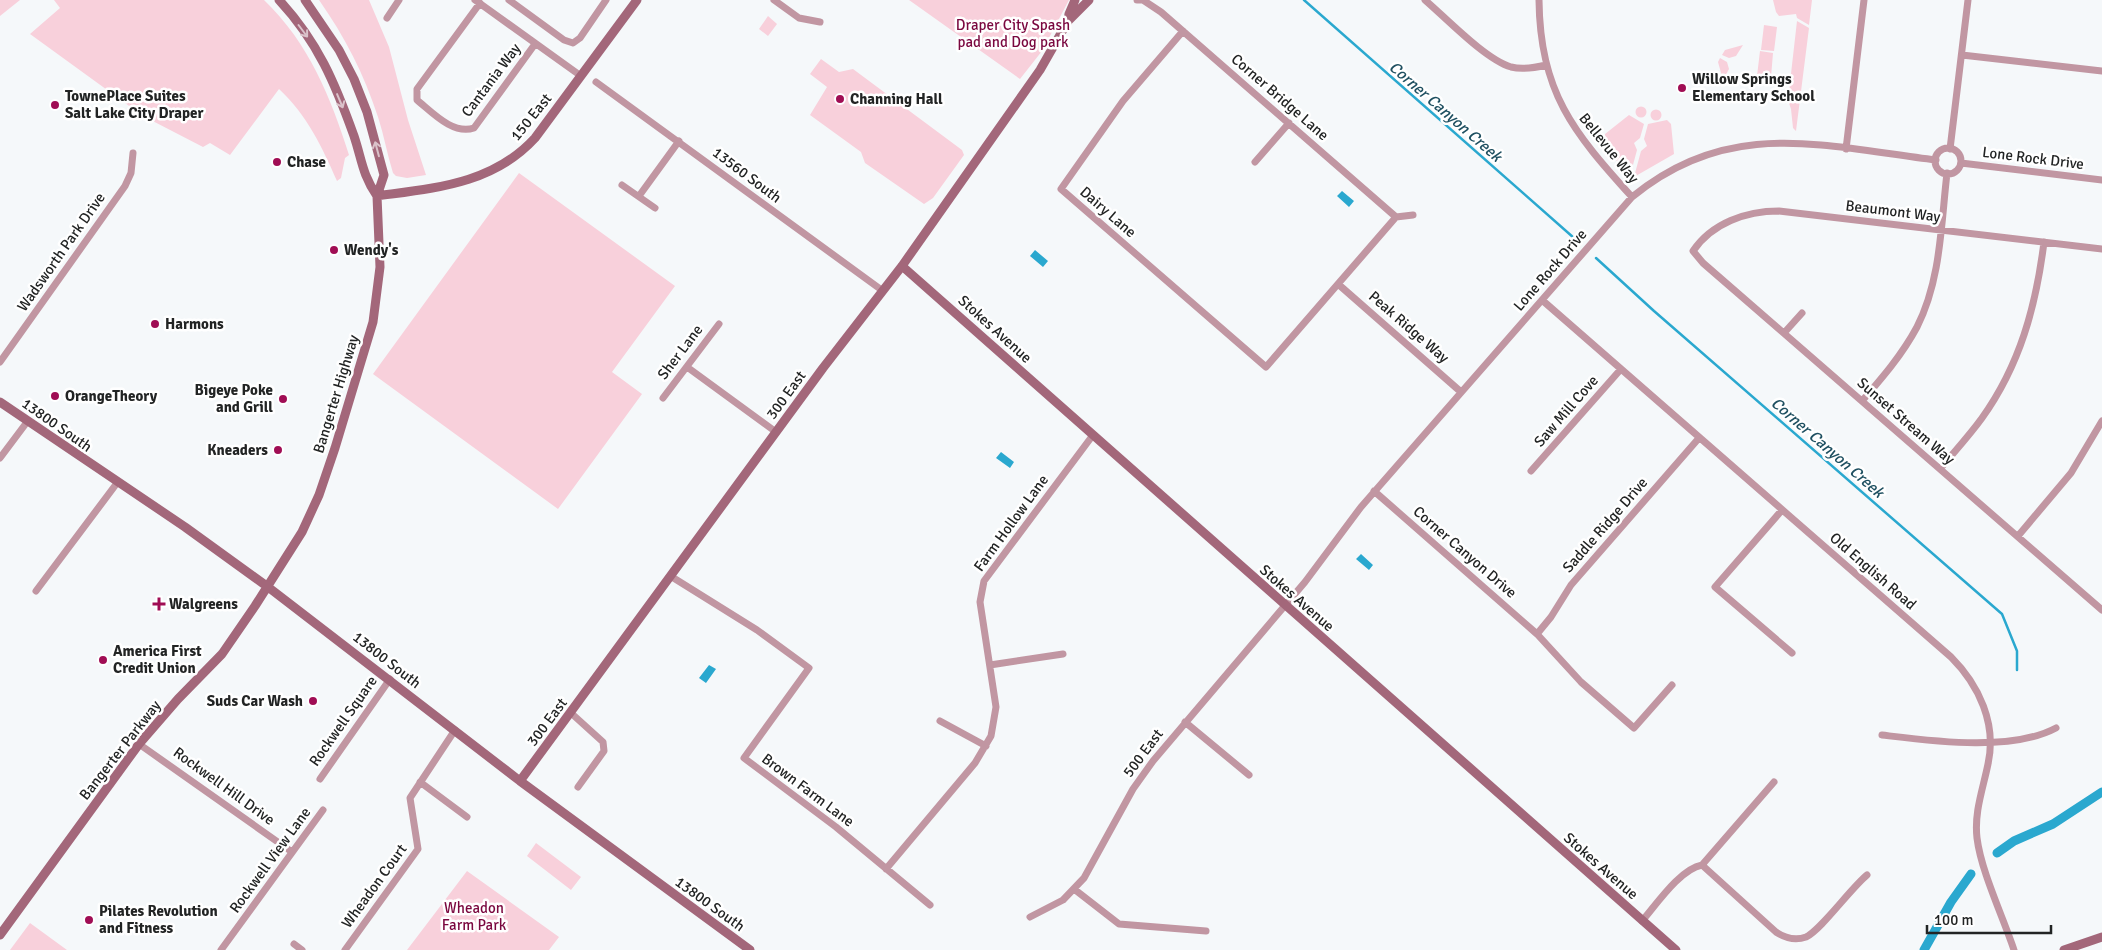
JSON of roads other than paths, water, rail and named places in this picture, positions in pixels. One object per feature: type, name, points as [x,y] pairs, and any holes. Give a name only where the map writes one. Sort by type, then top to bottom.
[{"type":"main road","name":"Bangerter Highway","points":[[279,0],[326,63],[355,139],[365,179],[377,196]]},
{"type":"main road","name":"Bangerter Highway","points":[[268,587],[302,532],[319,495],[373,322],[380,268],[377,196],[384,175],[367,112],[339,50],[306,0]]},
{"type":"main road","name":"150 East","points":[[377,196],[461,183],[505,164],[535,138],[637,0]]},
{"type":"main road","name":"300 East","points":[[1068,21],[1075,0]]},
{"type":"main road","name":"300 East","points":[[520,781],[672,577],[776,432],[902,266],[1040,70],[1068,21],[1089,0]]},
{"type":"main road","name":"Stokes Avenue","points":[[902,266],[1676,950]]},
{"type":"main road","name":"13800 South","points":[[0,402],[117,483],[185,527],[268,587],[390,679],[520,781],[750,950]]},
{"type":"main road","name":"Bangerter Parkway","points":[[0,935],[140,744],[178,699],[222,654],[268,587]]},
{"type":"main road","points":[[2064,950],[2102,937]]},
{"type":"street","points":[[387,18],[399,0]]},
{"type":"street","points":[[509,0],[570,43],[580,38],[606,0]]},
{"type":"street","points":[[774,0],[799,18],[820,22]]},
{"type":"street","name":"Corner Bridge Lane","points":[[1137,0],[1143,0],[1161,12],[1396,217]]},
{"type":"street","points":[[1425,0],[1495,60],[1510,67],[1524,69],[1546,65]]},
{"type":"street","name":"Bellevue Way","points":[[1539,0],[1541,40],[1546,65],[1557,96],[1582,140],[1632,197]]},
{"type":"street","points":[[1846,149],[1864,0]]},
{"type":"street","points":[[1950,149],[1968,0]]},
{"type":"street","points":[[477,2],[581,76]]},
{"type":"street","name":"Cantania Way","points":[[477,2],[417,89],[417,100],[455,129],[465,131],[474,128],[535,44]]},
{"type":"street","name":"Dairy Lane","points":[[1183,31],[1123,101],[1061,189],[1266,367],[1338,284]]},
{"type":"street","points":[[1962,54],[2102,71]]},
{"type":"street","name":"13560 South","points":[[596,82],[883,291]]},
{"type":"street","points":[[1256,162],[1289,124]]},
{"type":"street","points":[[639,196],[679,141]]},
{"type":"street","name":"Lone Rock Drive","points":[[1285,606],[1374,491],[1632,197],[1676,167],[1727,148],[1768,142],[1936,160]]},
{"type":"street","points":[[1950,149],[1958,153],[1961,163],[1956,171],[1947,173],[1938,168],[1936,160],[1941,151],[1950,149]]},
{"type":"street","name":"Wadsworth Park Drive","points":[[0,362],[125,186],[131,173],[133,153]]},
{"type":"street","name":"Lone Rock Drive","points":[[1961,163],[2102,180]]},
{"type":"street","points":[[1862,401],[1894,363],[1918,325],[1932,285],[1947,173]]},
{"type":"street","points":[[622,184],[655,208]]},
{"type":"street","name":"Beaumont Way","points":[[1693,251],[1704,238],[1729,221],[1769,211],[2102,249]]},
{"type":"street","points":[[1338,284],[1396,217],[1413,215]]},
{"type":"street","points":[[1940,469],[1982,419],[2014,363],[2034,303],[2044,242]]},
{"type":"street","name":"Sunset Stream Way","points":[[1693,251],[1784,334],[2102,610]]},
{"type":"street","name":"Peak Ridge Way","points":[[1338,284],[1461,392]]},
{"type":"street","name":"Old English Road","points":[[1542,300],[1964,671],[1976,687],[1983,705],[1990,741],[1989,762],[1977,805],[1977,838],[2014,950]]},
{"type":"street","points":[[1784,334],[1802,313]]},
{"type":"street","name":"Sher Lane","points":[[664,398],[718,324]]},
{"type":"street","points":[[687,367],[776,432]]},
{"type":"street","name":"Saw Mill Cove","points":[[1531,472],[1621,369]]},
{"type":"street","points":[[2018,536],[2071,473],[2102,421]]},
{"type":"street","points":[[0,458],[27,422]]},
{"type":"street","name":"Farm Hollow Lane","points":[[886,870],[975,763],[986,746],[996,716],[980,602],[984,581],[1093,435]]},
{"type":"street","name":"Saddle Ridge Drive","points":[[1537,634],[1551,617],[1571,585],[1699,438]]},
{"type":"street","points":[[36,591],[117,483]]},
{"type":"street","name":"Corner Canyon Drive","points":[[1374,491],[1537,634],[1581,682],[1634,728],[1672,684]]},
{"type":"street","points":[[1782,510],[1715,587],[1792,653]]},
{"type":"street","name":"Brown Farm Lane","points":[[672,577],[757,630],[809,668],[744,758],[809,806],[930,905]]},
{"type":"street","name":"500 East","points":[[1030,917],[1056,904],[1074,889],[1091,866],[1134,789],[1185,722],[1285,606]]},
{"type":"street","points":[[990,665],[1063,654]]},
{"type":"street","name":"Rockwell Square","points":[[320,780],[390,679]]},
{"type":"street","points":[[571,713],[603,742],[604,751],[578,787]]},
{"type":"street","points":[[940,721],[986,746]]},
{"type":"street","points":[[1185,722],[1249,775]]},
{"type":"street","points":[[1882,735],[1936,741],[1990,741],[2032,738],[2056,728]]},
{"type":"street","name":"Wheadon Court","points":[[345,950],[418,849],[410,798],[455,730]]},
{"type":"street","name":"Rockwell Hill Drive","points":[[140,744],[292,852]]},
{"type":"street","points":[[420,782],[467,817]]},
{"type":"street","points":[[1642,921],[1692,868],[1702,865],[1774,782]]},
{"type":"street","name":"Rockwell View Lane","points":[[222,950],[322,810]]},
{"type":"street","points":[[1702,865],[1776,932],[1784,938],[1794,939],[1804,937],[1816,930],[1853,886],[1866,875]]},
{"type":"street","points":[[1074,889],[1119,924],[1206,931]]},
{"type":"street","points":[[294,944],[302,950]]},
{"type":"water","points":[[1342,191],[1354,201],[1349,207],[1337,196]]},
{"type":"water","points":[[1035,250],[1048,261],[1043,267],[1030,256]]},
{"type":"water","points":[[1001,452],[1014,462],[1010,468],[996,458]]},
{"type":"water","points":[[1361,554],[1373,565],[1369,570],[1356,559]]},
{"type":"water","points":[[709,665],[716,669],[706,683],[699,678]]},
{"type":"waterway","name":"Corner Canyon Creek","points":[[1304,0],[1574,238]]},
{"type":"waterway","name":"Corner Canyon Creek","points":[[1596,258],[1654,311],[2002,614],[2017,651],[2017,670]]},
{"type":"waterway","points":[[1997,853],[2014,841],[2053,824],[2102,792]]},
{"type":"waterway","points":[[1924,950],[1951,902],[1971,874]]},
{"type":"place","name":"Willow Springs Elementary School","points":[[1682,88]]},
{"type":"place","name":"Channing Hall","points":[[840,99]]},
{"type":"place","name":"TownePlace Suites Salt Lake City Draper","points":[[55,105]]},
{"type":"place","name":"Chase","points":[[277,162]]},
{"type":"place","name":"Wendy's","points":[[334,250]]},
{"type":"place","name":"Harmons","points":[[155,324]]},
{"type":"place","name":"OrangeTheory","points":[[55,396]]},
{"type":"place","name":"Bigeye Poke and Grill","points":[[283,399]]},
{"type":"place","name":"Kneaders","points":[[278,450]]},
{"type":"place","name":"Walgreens","points":[[159,604]]},
{"type":"place","name":"America First Credit Union","points":[[103,660]]},
{"type":"place","name":"Suds Car Wash","points":[[313,701]]},
{"type":"place","name":"Pilates Revolution and Fitness","points":[[89,920]]},
{"type":"park label","name":"Draper City Spash pad and Dog park","points":[[1013,34]]},
{"type":"park label","name":"Wheadon Farm Park","points":[[474,916]]}]
